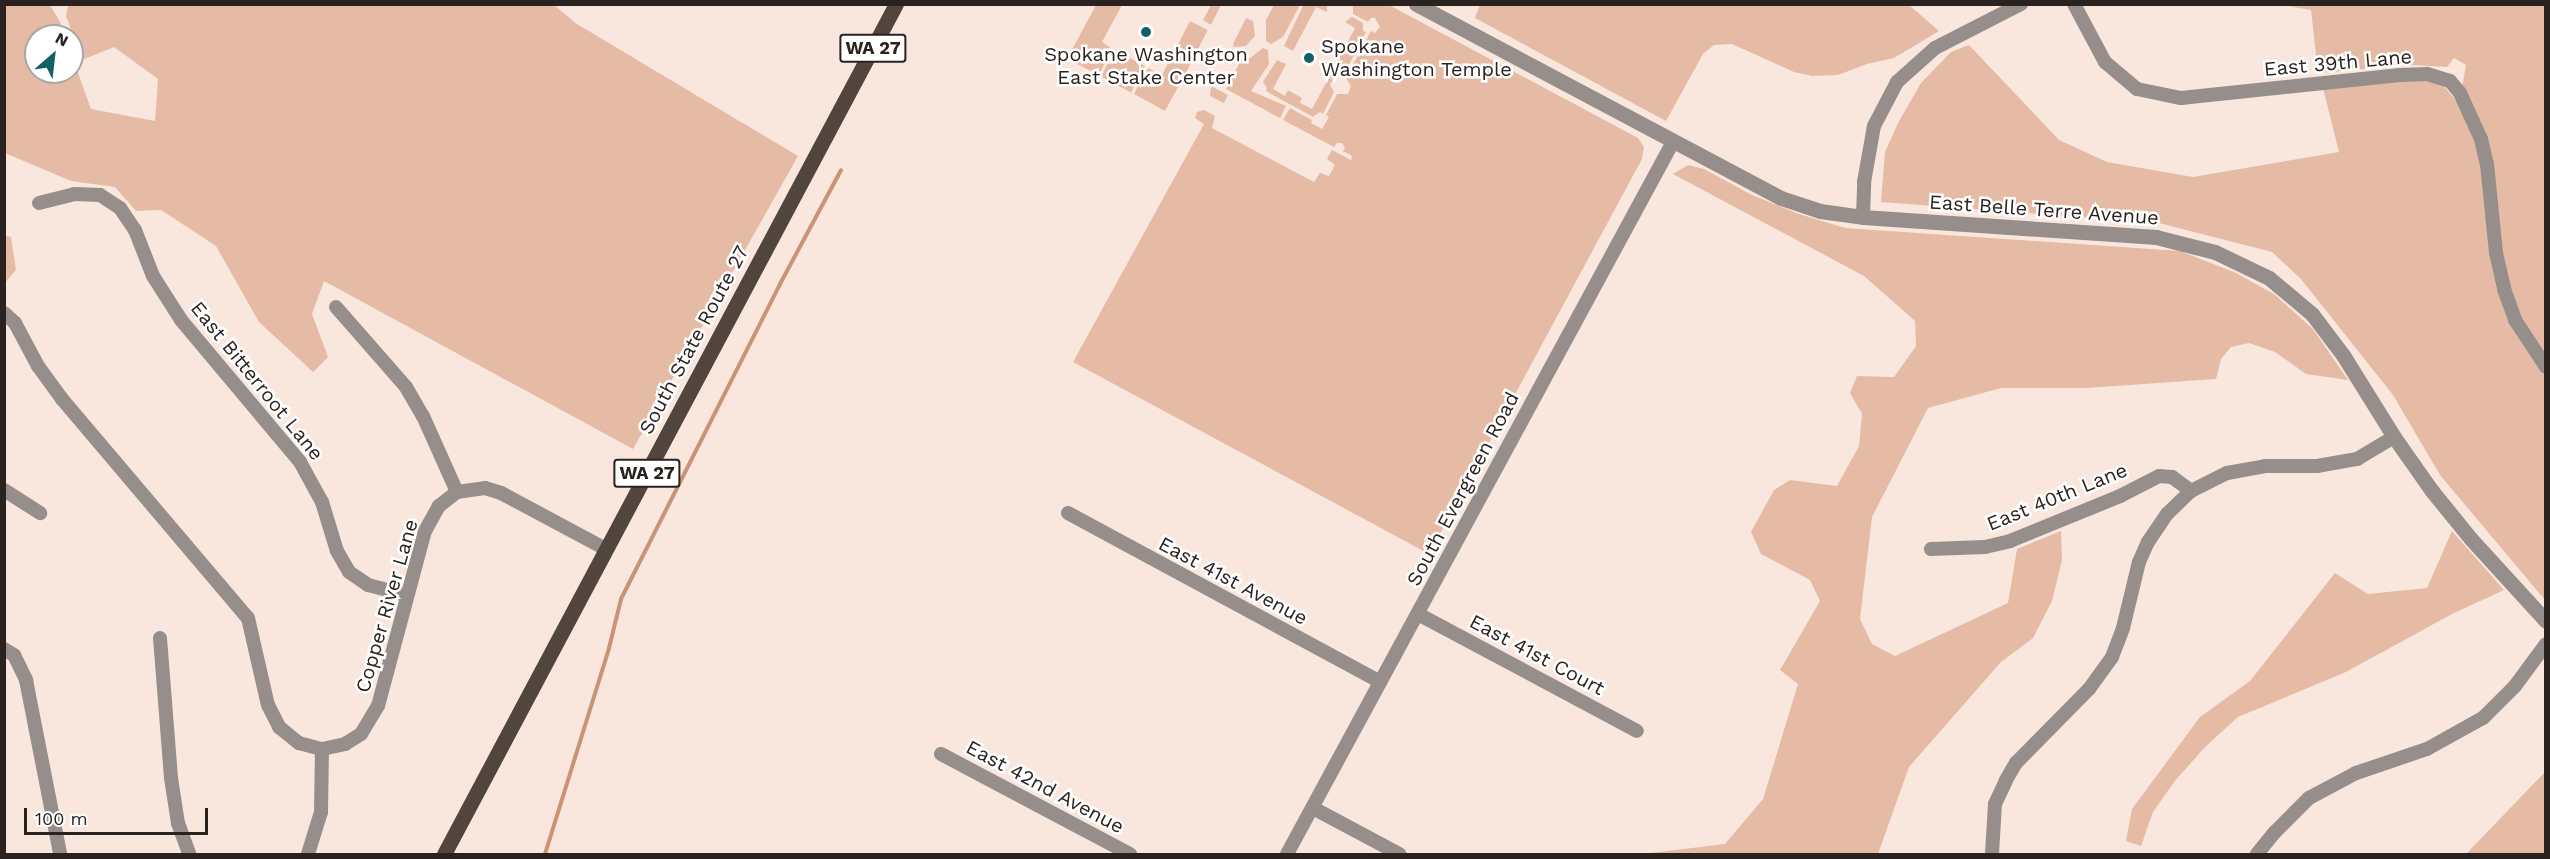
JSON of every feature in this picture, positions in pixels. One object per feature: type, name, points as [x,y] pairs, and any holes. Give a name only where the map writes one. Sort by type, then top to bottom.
[{"type":"main road","name":"South State Route 27","points":[[444,855],[896,4]]},
{"type":"street","name":"East Belle Terre Avenue","points":[[1416,4],[1781,198],[1820,211],[1863,217],[2156,237],[2215,252],[2269,278],[2312,314],[2343,355],[2394,437],[2470,539],[2546,621]]},
{"type":"street","points":[[1863,217],[1864,182],[1874,126],[1898,82],[1935,48],[2021,4]]},
{"type":"street","name":"East 39th Lane","points":[[2074,4],[2105,62],[2137,89],[2181,98],[2400,75],[2427,74],[2450,81],[2460,93],[2481,139],[2487,164],[2496,253],[2504,289],[2515,320],[2546,367]]},
{"type":"street","name":"South Evergreen Road","points":[[1287,855],[1673,142]]},
{"type":"street","name":"East Bitterroot Lane","points":[[39,203],[74,194],[99,195],[120,208],[135,230],[153,276],[180,320],[300,462],[322,501],[337,551],[349,572],[368,585],[407,595]]},
{"type":"street","points":[[336,307],[406,387],[423,417],[458,492],[484,488],[501,493],[606,549]]},
{"type":"street","points":[[4,313],[15,323],[38,366],[62,399],[248,618],[268,705],[279,727],[299,743],[322,749],[321,812],[308,855]]},
{"type":"street","points":[[1992,855],[1995,804],[2016,763],[2089,689],[2112,657],[2139,562],[2148,542],[2167,514],[2191,491],[2227,473],[2265,466],[2317,466],[2357,459],[2394,437]]},
{"type":"street","name":"East 40th Lane","points":[[1931,549],[1985,547],[2010,541],[2120,496],[2159,476],[2172,477],[2191,491]]},
{"type":"street","points":[[4,490],[40,513]]},
{"type":"street","name":"Copper River Lane","points":[[322,749],[345,744],[361,734],[378,706],[425,531],[439,506],[458,492]]},
{"type":"street","name":"East 41st Avenue","points":[[1068,513],[1380,682]]},
{"type":"street","name":"East 41st Court","points":[[1418,614],[1637,731]]},
{"type":"street","points":[[160,638],[171,778],[178,823],[189,855]]},
{"type":"street","points":[[2257,855],[2275,832],[2309,798],[2356,773],[2427,749],[2483,718],[2515,686],[2546,644]]},
{"type":"street","points":[[4,649],[14,655],[26,680],[60,855]]},
{"type":"street","name":"East 42nd Avenue","points":[[941,754],[1130,855]]},
{"type":"street","points":[[1313,808],[1399,855]]},
{"type":"shaded area","points":[[5,4],[50,5],[60,24],[24,24],[24,84],[82,84],[91,109],[155,121],[158,79],[114,47],[84,59],[84,24],[69,24],[66,16],[68,5],[554,5],[577,24],[798,156],[633,449],[324,281],[312,314],[328,357],[313,372],[259,322],[216,246],[161,210],[136,211],[115,187],[71,181],[5,153]]},
{"type":"shaded area","points":[[1304,4],[1327,5],[1327,12],[1316,7],[1293,51],[1284,46],[1282,50]]},
{"type":"shaded area","points":[[1480,4],[1909,5],[1939,31],[1894,58],[1867,64],[1838,75],[1812,76],[1794,72],[1732,44],[1714,45],[1703,54],[1666,121],[1475,18]]},
{"type":"shaded area","points":[[1096,5],[1122,5],[1102,42],[1112,49],[1099,75],[1067,59]]},
{"type":"shaded area","points":[[1211,5],[1221,5],[1211,25],[1203,20]]},
{"type":"shaded area","points":[[1274,5],[1300,5],[1283,37],[1271,44],[1266,41],[1266,20]]},
{"type":"shaded area","points":[[1353,5],[1389,5],[1638,138],[1644,147],[1642,159],[1429,554],[1073,362],[1204,124],[1195,118],[1197,112],[1204,110],[1215,116],[1212,128],[1314,182],[1320,173],[1329,176],[1335,165],[1327,159],[1332,150],[1351,160],[1352,156],[1343,151],[1345,148],[1342,143],[1337,143],[1334,147],[1283,120],[1290,108],[1312,120],[1311,123],[1322,129],[1329,117],[1326,115],[1337,94],[1348,94],[1351,86],[1346,78],[1371,31],[1375,33],[1380,27],[1375,18],[1371,18],[1368,22],[1353,14]]},
{"type":"shaded area","points":[[2282,5],[2545,5],[2545,600],[2440,475],[2393,395],[2301,279],[2272,252],[2159,223],[1881,202],[1885,152],[1898,123],[1921,83],[1951,52],[1969,45],[2059,140],[2107,162],[2193,177],[2339,152],[2323,88],[2424,78],[2442,84],[2459,104],[2466,65],[2454,58],[2447,67],[2413,65],[2318,73],[2311,10]]},
{"type":"shaded area","points":[[1352,17],[1363,23],[1363,31],[1366,32],[1343,76],[1334,77],[1330,85],[1334,92],[1323,114],[1320,112],[1313,117],[1266,91],[1267,88],[1263,82],[1277,60],[1286,64],[1273,89],[1285,96],[1288,90],[1302,98],[1300,103],[1312,109],[1355,28],[1345,22]]},
{"type":"shaded area","points":[[1246,18],[1253,21],[1255,36],[1246,46],[1234,47],[1233,44]]},
{"type":"shaded area","points":[[1190,21],[1208,30],[1193,59],[1175,50]]},
{"type":"shaded area","points":[[1263,48],[1268,50],[1269,64],[1251,91],[1286,106],[1280,118],[1226,89],[1241,60],[1250,58]]},
{"type":"shaded area","points":[[1115,50],[1145,66],[1131,92],[1101,76]]},
{"type":"shaded area","points":[[1173,53],[1191,63],[1165,111],[1134,94],[1148,68],[1162,75]]},
{"type":"shaded area","points":[[1211,86],[1228,95],[1224,103],[1210,96]]},
{"type":"shaded area","points":[[1688,165],[1704,169],[1750,194],[1796,213],[1845,228],[2180,251],[2234,272],[2274,294],[2313,329],[2348,380],[2306,374],[2275,352],[2249,343],[2231,347],[2221,359],[2216,379],[2086,388],[2001,388],[1928,408],[1872,517],[1860,619],[1872,644],[1895,656],[2008,603],[2017,549],[2061,531],[2062,560],[2052,601],[2033,638],[2001,662],[1909,767],[1878,854],[1642,854],[1725,844],[1763,799],[1798,684],[1780,670],[1820,601],[1810,580],[1761,554],[1751,532],[1774,490],[1790,480],[1837,486],[1859,446],[1862,414],[1850,393],[1857,376],[1894,377],[1916,346],[1915,321],[1864,276],[1673,174]]},
{"type":"shaded area","points":[[5,235],[11,237],[16,270],[5,283]]},
{"type":"shaded area","points":[[2452,531],[2504,590],[2452,614],[2346,672],[2238,717],[2205,747],[2174,782],[2153,812],[2141,846],[2126,841],[2132,809],[2200,717],[2250,681],[2335,573],[2368,594],[2427,588]]},
{"type":"shaded area","points":[[2545,772],[2545,854],[2466,854],[2493,826]]},
{"type":"waterway","points":[[545,854],[609,648],[621,599],[780,284],[841,170]]},
{"type":"place","name":"Spokane Washington East Stake Center","points":[[1146,32]]},
{"type":"place","name":"Spokane Washington Temple","points":[[1309,58]]}]
